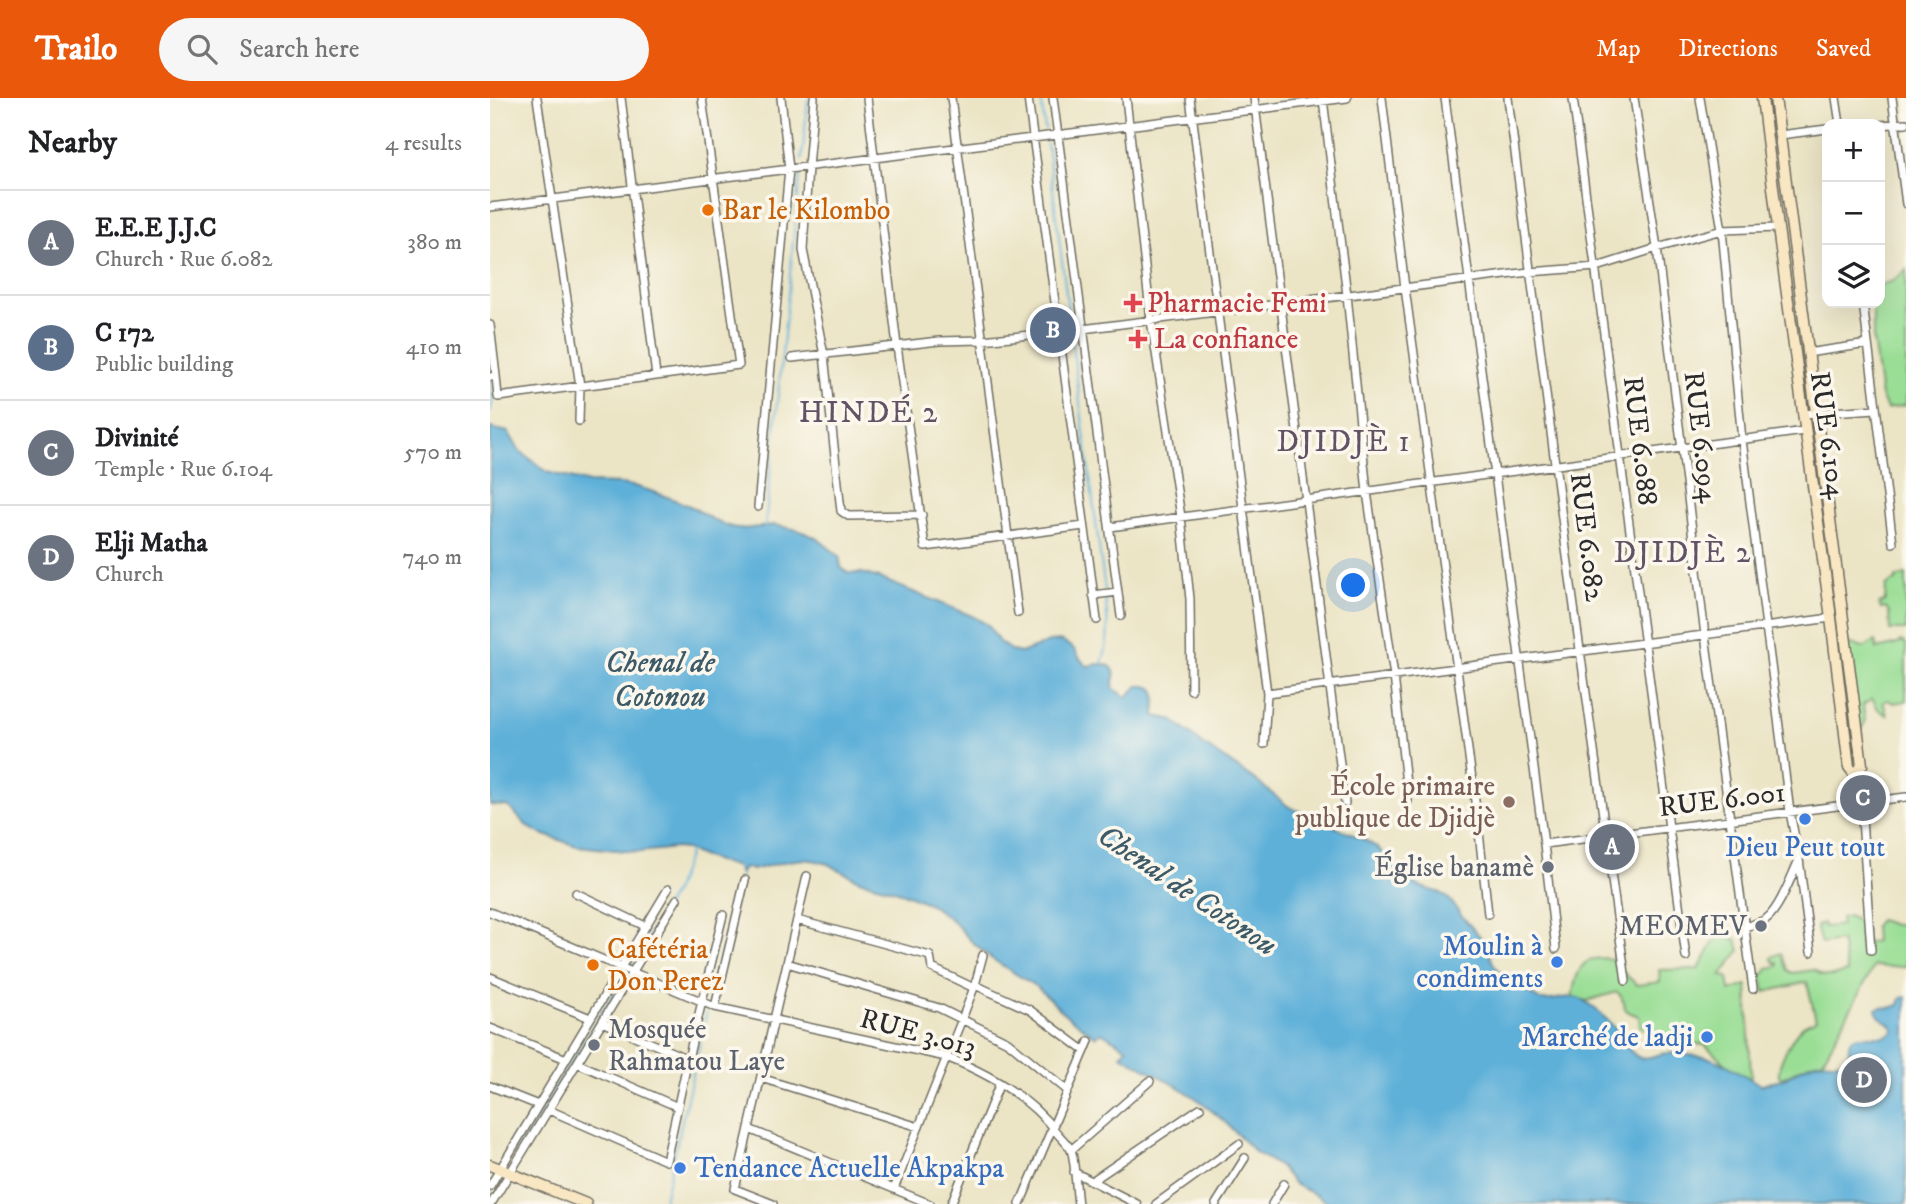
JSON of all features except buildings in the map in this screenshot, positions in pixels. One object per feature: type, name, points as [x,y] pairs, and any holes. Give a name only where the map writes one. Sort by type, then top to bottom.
[{"type":"street","points":[[537,98],[580,386],[579,421]]},
{"type":"street","points":[[621,98],[656,376]]},
{"type":"street","points":[[490,325],[493,377],[498,397],[739,365],[702,98]]},
{"type":"street","points":[[758,507],[789,169],[781,98]]},
{"type":"street","points":[[814,98],[803,250],[824,355],[841,510],[848,516],[922,515]]},
{"type":"street","points":[[867,98],[925,547],[1084,526]]},
{"type":"street","points":[[951,98],[1018,613]]},
{"type":"street","points":[[1028,98],[1037,138],[1059,332],[1084,526],[1096,595],[1097,620]]},
{"type":"street","points":[[1053,98],[1110,527],[1114,593],[1121,616]]},
{"type":"street","points":[[1126,98],[1151,320],[1181,517],[1191,608],[1191,690]]},
{"type":"street","points":[[1190,98],[1267,692],[1264,744]]},
{"type":"street","points":[[1254,98],[1345,803]]},
{"type":"street","points":[[490,207],[1347,98]]},
{"type":"street","points":[[1382,98],[1488,914]]},
{"type":"street","points":[[1445,98],[1556,949]]},
{"type":"street","name":"RUE 6.082","points":[[1508,98],[1566,549],[1626,981]]},
{"type":"street","name":"RUE 6.088","points":[[1573,98],[1686,957]]},
{"type":"street","name":"RUE 6.094","points":[[1634,98],[1657,248],[1705,635],[1753,989]]},
{"type":"street","points":[[1700,98],[1722,230],[1742,440],[1790,812],[1811,952]]},
{"type":"street","name":"RUE 6.104","points":[[1762,98],[1849,767],[1856,776],[1861,804]]},
{"type":"street","name":"RUE 6.104","points":[[1775,98],[1862,765],[1856,776]]},
{"type":"street","points":[[1836,98],[1839,119]]},
{"type":"street","points":[[1892,98],[1906,204]]},
{"type":"street","points":[[1323,100],[1367,492],[1394,676],[1408,802]]},
{"type":"street","points":[[1885,125],[1906,123]]},
{"type":"street","points":[[1780,135],[1822,130]]},
{"type":"street","points":[[792,358],[939,341],[982,340],[1059,332],[1530,272],[1597,267],[1722,230],[1777,228]]},
{"type":"street","points":[[1864,308],[1893,543]]},
{"type":"street","points":[[1807,353],[1868,344]]},
{"type":"street","points":[[1802,414],[1876,409]]},
{"type":"street","points":[[1110,527],[1804,431]]},
{"type":"street","points":[[1096,595],[1114,593]]},
{"type":"street","points":[[1267,692],[1830,618]]},
{"type":"street","name":"RUE 6.001","points":[[1544,844],[1906,797]]},
{"type":"street","points":[[1861,804],[1871,950]]},
{"type":"street","points":[[1744,927],[1763,921],[1770,915],[1799,859]]},
{"type":"street","points":[[773,1204],[736,1189],[807,876]]},
{"type":"street","points":[[715,1007],[745,880]]},
{"type":"street","points":[[490,1186],[667,889]]},
{"type":"street","points":[[576,893],[645,926]]},
{"type":"street","points":[[491,1204],[500,1169],[548,1110],[677,899]]},
{"type":"street","name":"RUE 3.013","points":[[490,912],[715,1007],[946,1056],[977,1069],[1000,1083],[1053,1127],[1071,1150]]},
{"type":"street","points":[[548,1110],[666,1161],[723,915]]},
{"type":"street","points":[[797,920],[930,956],[932,968],[1030,1010],[1085,1051]]},
{"type":"street","points":[[894,1189],[962,1019],[983,956]]},
{"type":"street","points":[[788,963],[939,1008],[1014,1045],[1068,1091]]},
{"type":"street","points":[[490,977],[590,1018]]},
{"type":"street","points":[[602,1022],[688,1059]]},
{"type":"street","points":[[490,1028],[566,1059]]},
{"type":"street","points":[[1020,1204],[1089,1041]]},
{"type":"street","points":[[577,1063],[678,1107]]},
{"type":"street","points":[[761,1078],[919,1127]]},
{"type":"street","points":[[1078,1204],[1071,1150],[1150,1081]]},
{"type":"street","points":[[951,1204],[1000,1083]]},
{"type":"street","points":[[490,1086],[538,1105]]},
{"type":"street","points":[[1092,1181],[1200,1108]]},
{"type":"street","points":[[749,1129],[930,1204]]},
{"type":"street","points":[[1156,1204],[1239,1144]]},
{"type":"street","points":[[1216,1204],[1245,1157]]},
{"type":"street","points":[[500,1169],[567,1201],[586,1204]]},
{"type":"street","points":[[1074,1172],[1137,1204]]},
{"type":"street","points":[[1272,1204],[1284,1184]]},
{"type":"green space","points":[[1906,270],[1906,405],[1887,409],[1881,396],[1873,339],[1873,308],[1885,308],[1885,283],[1893,281]]},
{"type":"green space","points":[[1906,575],[1906,630],[1890,630],[1889,613],[1886,608],[1881,609],[1879,604],[1885,601],[1886,587],[1896,581],[1896,578]]},
{"type":"green space","points":[[1875,641],[1877,649],[1901,641],[1906,644],[1906,701],[1883,702],[1887,715],[1879,710],[1872,699],[1863,705],[1865,722],[1860,731],[1853,731],[1851,728],[1857,724],[1854,716],[1840,715],[1839,647],[1846,642],[1863,648]]},
{"type":"green space","points":[[1848,916],[1859,921],[1863,944],[1875,941],[1874,926],[1879,920],[1894,925],[1906,924],[1906,966],[1874,966],[1823,1060],[1782,1078],[1779,1076],[1780,1065],[1797,1032],[1816,1020],[1807,982],[1765,992],[1760,978],[1769,968],[1778,966],[1772,957],[1781,953],[1792,973],[1814,970],[1829,976],[1847,972],[1841,941],[1821,944],[1816,926],[1823,923],[1824,927],[1841,925],[1841,918]]},
{"type":"green space","points":[[1717,936],[1736,939],[1740,950],[1721,976],[1728,977],[1730,991],[1747,985],[1751,1079],[1727,1065],[1705,1045],[1660,1040],[1640,1026],[1639,1016],[1624,1008],[1617,992],[1586,1001],[1572,997],[1580,969],[1590,960],[1619,960],[1621,973],[1637,985],[1660,982],[1659,970],[1699,969]]},
{"type":"water","name":"Chenal de Cotonou","points":[[490,428],[508,432],[520,451],[547,472],[589,483],[638,487],[692,507],[731,527],[742,529],[775,525],[798,530],[817,538],[839,556],[841,567],[849,573],[862,573],[879,578],[972,616],[988,625],[999,642],[1012,651],[1021,653],[1049,642],[1061,641],[1073,648],[1087,666],[1109,665],[1115,675],[1113,688],[1127,697],[1138,686],[1151,687],[1156,695],[1155,716],[1174,721],[1289,807],[1376,847],[1418,886],[1441,893],[1450,900],[1483,940],[1494,965],[1503,975],[1540,1000],[1573,997],[1583,1000],[1607,1020],[1632,1052],[1642,1059],[1670,1053],[1707,1057],[1727,1065],[1761,1085],[1782,1079],[1816,1062],[1843,1061],[1848,1056],[1850,1040],[1858,1036],[1890,1034],[1894,1030],[1892,1026],[1879,1016],[1876,1009],[1899,1005],[1901,998],[1906,997],[1906,1204],[1330,1204],[1294,1184],[1280,1167],[1255,1152],[1200,1101],[1121,1055],[1127,1048],[1101,1032],[1096,1037],[1066,1015],[1038,988],[992,959],[953,921],[930,904],[859,880],[817,861],[788,861],[752,870],[745,867],[740,874],[737,867],[686,849],[640,852],[577,846],[539,833],[527,826],[506,806],[490,805]]},
{"type":"waterway","points":[[802,159],[808,98]]},
{"type":"waterway","points":[[1041,98],[1045,130]]},
{"type":"waterway","points":[[1047,143],[1070,324]]},
{"type":"waterway","points":[[765,527],[800,173]]},
{"type":"waterway","points":[[1071,335],[1105,591]]},
{"type":"waterway","points":[[490,379],[493,399],[490,412]]},
{"type":"waterway","points":[[1102,663],[1107,638],[1105,596]]},
{"type":"waterway","points":[[630,967],[675,890],[690,851]]},
{"type":"waterway","points":[[709,1001],[741,874]]},
{"type":"waterway","points":[[515,1154],[625,975]]},
{"type":"waterway","points":[[663,1204],[708,1007]]},
{"type":"waterway","points":[[490,1193],[498,1179]]},
{"type":"place","name":"Bar le Kilombo","points":[[708,210]]},
{"type":"place","name":"Pharmacie Femi","points":[[1133,303]]},
{"type":"place","name":"C 172","points":[[1053,330]]},
{"type":"place","name":"La confiance","points":[[1138,339]]},
{"type":"place","name":"Divinité","points":[[1863,798]]},
{"type":"place","name":"École primaire publique de Djidjè","points":[[1509,802]]},
{"type":"place","name":"Dieu Peut tout","points":[[1805,819]]},
{"type":"place","name":"E.E.E J.J.C","points":[[1612,847]]},
{"type":"place","name":"Église banamè","points":[[1548,867]]},
{"type":"place","name":"MEOMEV","points":[[1761,926]]},
{"type":"place","name":"Moulin à condiments","points":[[1557,962]]},
{"type":"place","name":"Cafétéria Don Perez","points":[[593,965]]},
{"type":"place","name":"Marché de ladji","points":[[1707,1037]]},
{"type":"place","name":"Mosquée Rahmatou Laye","points":[[594,1045]]},
{"type":"place","name":"Elji Matha","points":[[1864,1080]]},
{"type":"place","name":"Tendance Actuelle Akpakpa","points":[[680,1168]]},
{"type":"district","name":"HINDÉ 2","points":[[869,413]]},
{"type":"district","name":"DJIDJÈ 1","points":[[1344,442]]},
{"type":"district","name":"DJIDJÈ 2","points":[[1683,553]]}]
